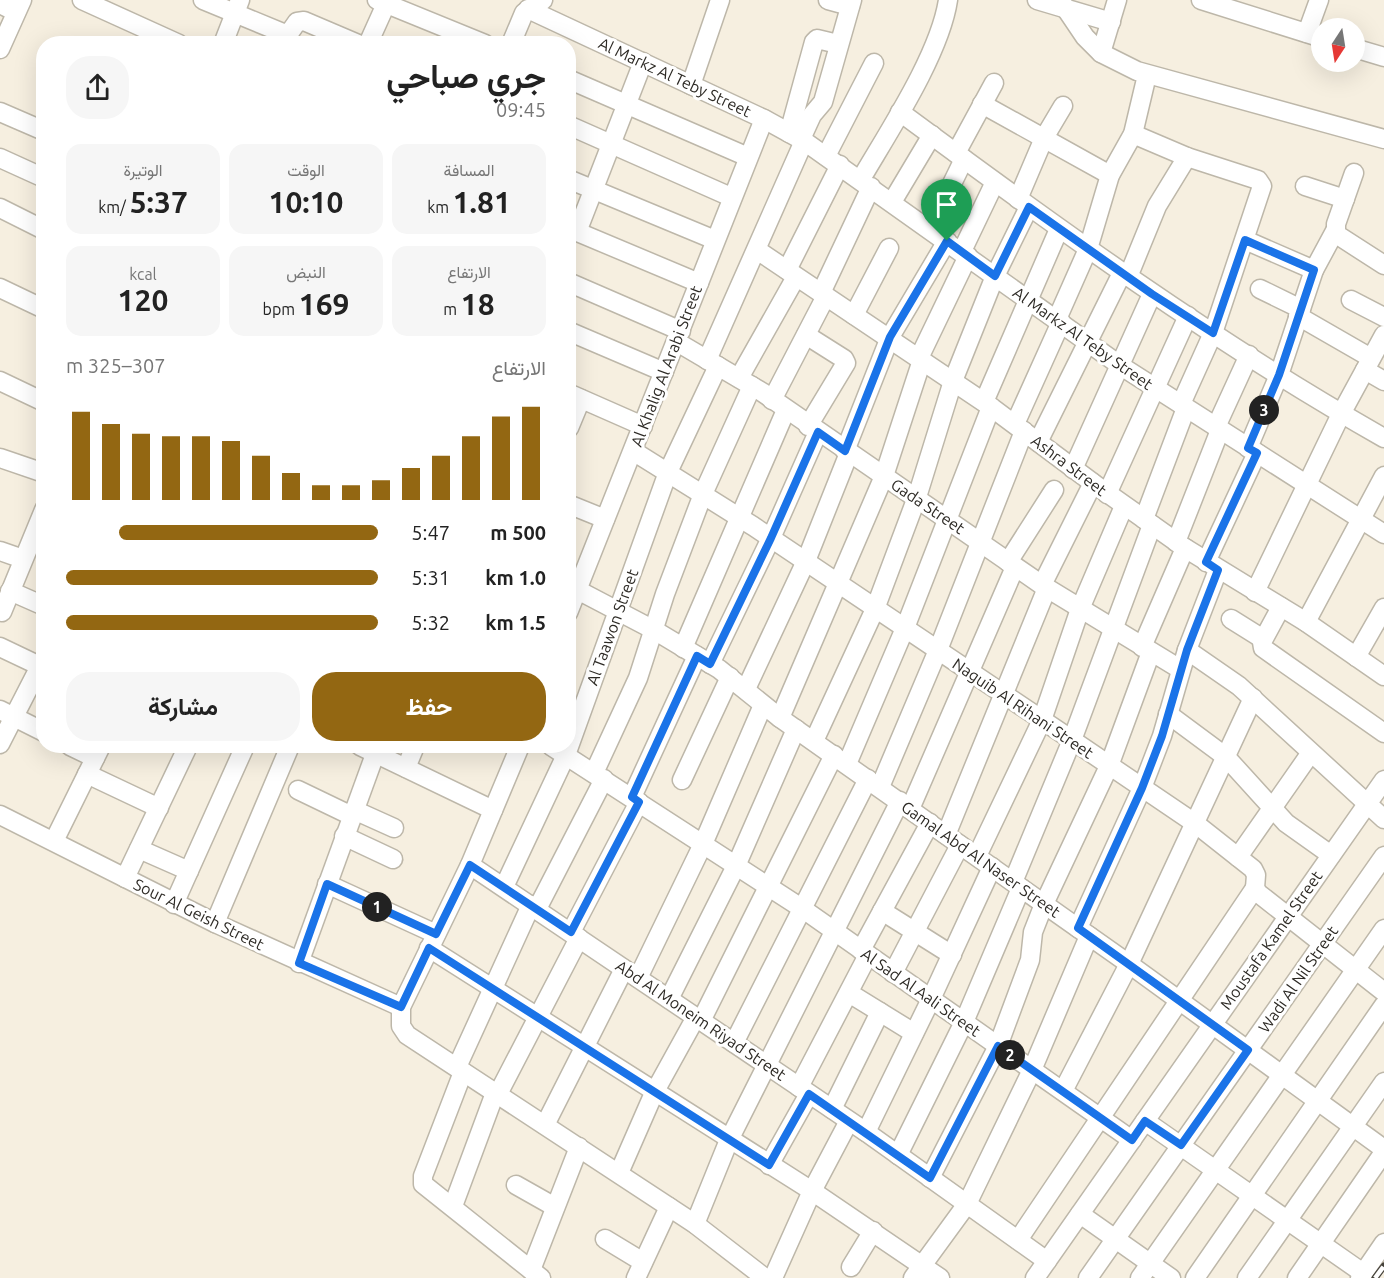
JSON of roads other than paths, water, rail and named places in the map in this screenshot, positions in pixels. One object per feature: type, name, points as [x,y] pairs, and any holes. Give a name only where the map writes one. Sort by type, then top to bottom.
[{"type":"street","points":[[82,0],[146,36]]},
{"type":"street","points":[[203,0],[238,7],[283,33],[290,32],[297,22],[304,21],[339,36]]},
{"type":"street","points":[[691,85],[720,0]]},
{"type":"street","points":[[828,0],[851,3]]},
{"type":"street","points":[[453,1206],[496,1094],[575,935],[697,656],[738,517],[779,405],[866,183],[924,65],[946,12],[948,0]]},
{"type":"street","points":[[1037,0],[1064,5],[1111,22]]},
{"type":"street","points":[[1101,52],[1117,0]]},
{"type":"street","points":[[1201,0],[1311,34]]},
{"type":"street","points":[[1316,18],[1319,0]]},
{"type":"street","points":[[371,36],[382,1],[466,36]]},
{"type":"street","points":[[514,36],[524,13],[537,3]]},
{"type":"street","name":"Al Markz Al Teby Street","points":[[537,3],[643,62],[764,119],[798,138],[866,183],[1121,366],[1384,534]]},
{"type":"street","name":"Al Taawon Street","points":[[576,710],[618,610],[668,472],[757,250],[798,138],[823,102],[851,3]]},
{"type":"street","points":[[1064,5],[1085,37],[1101,52],[1148,75],[1384,139]]},
{"type":"street","points":[[0,49],[13,6]]},
{"type":"street","points":[[231,36],[238,7]]},
{"type":"street","points":[[1365,51],[1384,57]]},
{"type":"street","points":[[576,224],[593,189],[643,62]]},
{"type":"street","points":[[579,1147],[555,1207],[536,1274],[453,1206],[426,1187],[422,1180],[491,988],[599,776],[638,678],[703,494],[746,382],[874,63]]},
{"type":"street","points":[[734,1043],[803,909],[874,783],[938,650],[1025,432],[1059,321],[1088,249],[1110,175],[1133,134],[1148,75]]},
{"type":"street","points":[[576,82],[748,157]]},
{"type":"street","points":[[930,229],[982,104],[994,83]]},
{"type":"street","points":[[982,104],[1110,175]]},
{"type":"street","points":[[814,741],[874,609],[917,497],[953,381],[1023,203],[1044,138],[1063,106]]},
{"type":"street","points":[[0,112],[36,126]]},
{"type":"street","points":[[900,112],[1152,294],[1249,355],[1291,386],[1384,438]]},
{"type":"street","name":"Al Khalig Al Arabi Street","points":[[576,581],[633,451],[731,197],[764,119]]},
{"type":"street","points":[[576,128],[731,197]]},
{"type":"street","points":[[898,1155],[964,1022],[1072,740],[1148,522],[1183,406],[1213,333],[1263,189],[1258,180],[1187,157],[1133,134]]},
{"type":"street","points":[[892,202],[932,135]]},
{"type":"street","points":[[1025,432],[1088,342],[1125,275],[1157,206],[1187,157]]},
{"type":"street","points":[[0,158],[36,174]]},
{"type":"street","points":[[917,1272],[967,1204],[1032,1070],[1083,932],[1142,788],[1168,714],[1212,566],[1314,270],[1335,231],[1354,173]]},
{"type":"street","points":[[576,182],[715,240]]},
{"type":"street","points":[[780,718],[840,584],[884,476],[959,249],[995,182]]},
{"type":"street","points":[[1305,186],[1345,199]]},
{"type":"street","points":[[0,208],[36,226]]},
{"type":"street","points":[[619,1173],[654,1093],[698,1019],[768,887],[840,759],[905,628],[1028,298],[1059,229]]},
{"type":"street","points":[[576,231],[699,283]]},
{"type":"street","points":[[1335,231],[1339,237],[1384,264]]},
{"type":"street","points":[[1245,240],[1314,270]]},
{"type":"street","points":[[855,315],[889,248]]},
{"type":"street","points":[[746,689],[806,561],[890,337],[959,249]]},
{"type":"street","name":"Ashra Street","points":[[757,250],[890,337],[1181,545],[1306,622],[1384,676]]},
{"type":"street","name":"Gada Street","points":[[576,286],[679,336],[713,363],[746,382],[917,497],[1011,565],[1180,669]]},
{"type":"street","points":[[0,288],[36,305]]},
{"type":"street","points":[[1260,289],[1300,313],[1368,364],[1384,381]]},
{"type":"street","points":[[1073,469],[1152,294]]},
{"type":"street","points":[[1352,300],[1384,317]]},
{"type":"street","points":[[894,973],[915,932],[953,840],[1045,586],[1155,388],[1188,316]]},
{"type":"street","points":[[576,334],[664,372]]},
{"type":"street","points":[[697,656],[771,538],[813,429],[846,363],[844,359],[806,335]]},
{"type":"street","points":[[1255,592],[1341,414],[1384,335]]},
{"type":"street","points":[[930,1178],[998,1046],[1030,960],[1033,932],[1044,904],[1109,765],[1218,429],[1249,355]]},
{"type":"street","points":[[0,381],[36,398]]},
{"type":"street","points":[[576,396],[643,426]]},
{"type":"street","name":"Naguib Al Rihani Street","points":[[633,451],[806,561],[1196,824],[1255,872],[1255,888],[1287,918],[1384,992]]},
{"type":"street","points":[[0,458],[36,470]]},
{"type":"street","points":[[1306,622],[1384,476]]},
{"type":"street","points":[[694,1224],[729,1140],[766,1065],[834,931],[905,805],[969,672],[1011,565],[1054,490]]},
{"type":"street","points":[[866,1132],[952,955],[984,862],[1042,720],[1080,609],[1124,506]]},
{"type":"street","points":[[576,507],[605,519]]},
{"type":"street","points":[[2,612],[36,529]]},
{"type":"street","points":[[0,551],[23,560]]},
{"type":"street","name":"Gamal Abd Al Naser Street","points":[[576,589],[654,630],[730,677],[780,718],[1129,964],[1353,1126],[1384,1151]]},
{"type":"street","points":[[10,591],[36,602]]},
{"type":"street","points":[[1281,607],[1263,639],[1263,648],[1384,733]]},
{"type":"street","points":[[1356,657],[1384,608]]},
{"type":"street","points":[[1231,619],[1263,639]]},
{"type":"street","points":[[0,647],[36,664]]},
{"type":"street","points":[[1187,650],[1253,698],[1310,754],[1384,819]]},
{"type":"street","points":[[0,744],[7,713],[36,675]]},
{"type":"street","points":[[682,780],[730,677]]},
{"type":"street","points":[[1063,1092],[1129,964],[1253,698]]},
{"type":"street","points":[[545,1125],[584,1048],[631,973],[703,844],[763,705]]},
{"type":"street","points":[[7,713],[36,728]]},
{"type":"street","points":[[1168,714],[1226,757],[1271,809],[1331,855]]},
{"type":"street","points":[[669,999],[736,866],[796,729]]},
{"type":"street","points":[[125,878],[185,753]]},
{"type":"street","points":[[174,904],[242,753]]},
{"type":"street","points":[[215,923],[287,753]]},
{"type":"street","points":[[299,963],[353,813],[370,753]]},
{"type":"street","points":[[380,753],[493,810]]},
{"type":"street","points":[[406,768],[412,753]]},
{"type":"street","points":[[514,753],[470,865],[401,1007],[401,1026],[407,1035],[619,1173],[694,1224],[765,1278]]},
{"type":"street","name":"Al Taawon Street","points":[[504,887],[558,753]]},
{"type":"street","name":"Al Sad Al Aali Street","points":[[564,753],[803,909],[1132,1140]]},
{"type":"street","points":[[1238,857],[1310,754]]},
{"type":"street","points":[[54,841],[94,759],[159,808]]},
{"type":"street","name":"Moustafa Kamel Street","points":[[1041,1273],[1384,780]]},
{"type":"street","points":[[298,790],[394,828]]},
{"type":"street","name":"Sour Al Geish Street","points":[[0,815],[174,904],[299,963],[401,1007]]},
{"type":"street","points":[[769,1165],[849,993],[882,911],[930,823]]},
{"type":"street","points":[[345,836],[393,859]]},
{"type":"street","points":[[139,849],[189,871]]},
{"type":"street","name":"Wadi Al Nil Street","points":[[1088,1278],[1384,856]]},
{"type":"street","name":"Abd Al Moneim Riyad Street","points":[[470,865],[866,1132],[1018,1240],[1041,1273]]},
{"type":"street","points":[[327,884],[433,941],[491,988],[873,1231],[917,1272],[940,1278]]},
{"type":"street","points":[[1018,1240],[1255,888]]},
{"type":"street","points":[[882,911],[952,955]]},
{"type":"street","points":[[1146,1271],[1384,929]]},
{"type":"street","points":[[849,993],[914,1033]]},
{"type":"street","points":[[1195,1278],[1384,1005]]},
{"type":"street","points":[[832,1109],[880,1012]]},
{"type":"street","points":[[1247,1278],[1384,1082]]},
{"type":"street","points":[[773,1278],[812,1191],[849,1121]]},
{"type":"street","points":[[1145,1121],[1216,1169],[1362,1276],[1384,1243]]},
{"type":"street","points":[[1297,1278],[1384,1151]]},
{"type":"street","points":[[516,1185],[555,1207]]},
{"type":"street","points":[[605,1239],[642,1272],[669,1207]]},
{"type":"street","points":[[1080,1214],[1116,1239],[1146,1271],[1172,1278]]},
{"type":"street","points":[[851,1267],[873,1231]]},
{"type":"railway","points":[[1375,1278],[1384,1266]]}]
